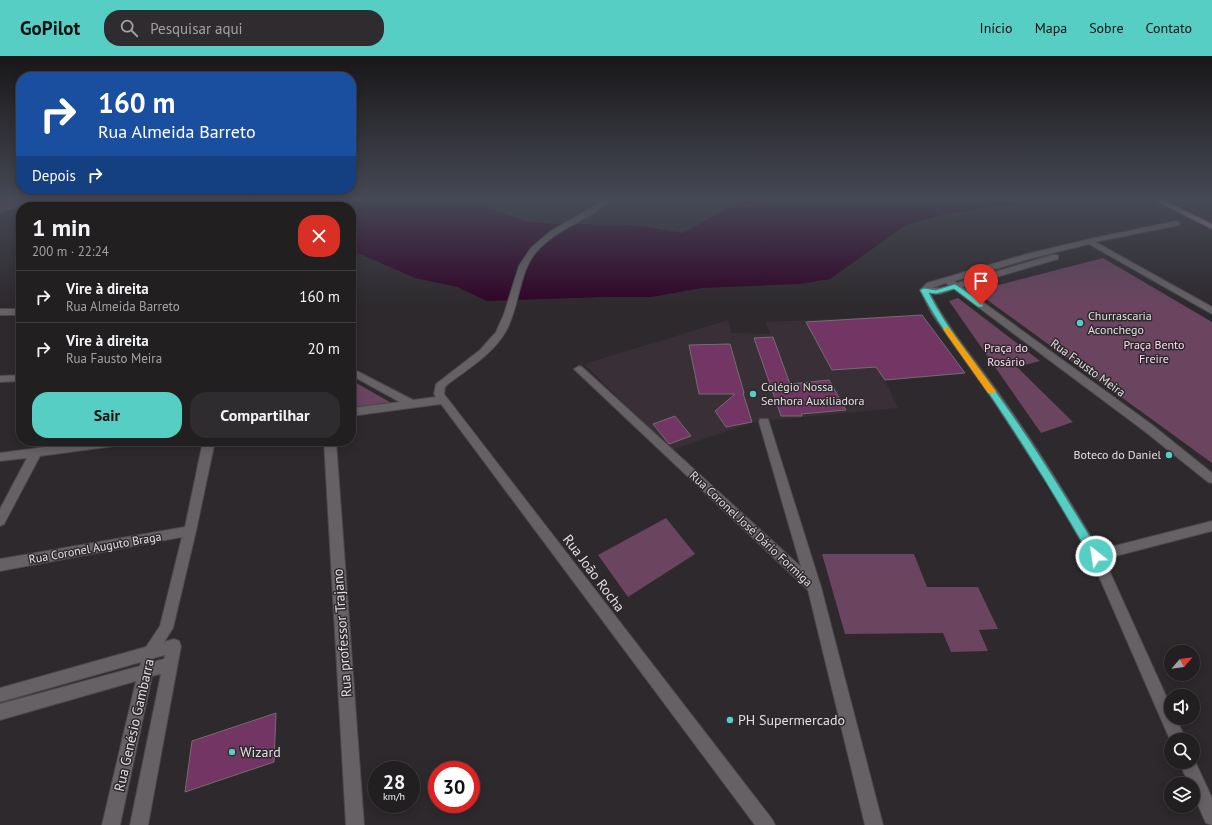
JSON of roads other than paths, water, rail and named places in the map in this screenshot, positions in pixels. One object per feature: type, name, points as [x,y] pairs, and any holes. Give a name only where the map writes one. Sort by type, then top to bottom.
[{"type":"street","points":[[356,411],[442,400],[439,394],[440,386],[487,349],[501,333],[511,307],[521,270],[532,251],[549,236]]},
{"type":"street","points":[[1123,236],[928,290],[936,314],[998,401],[1051,480],[1096,556],[1175,733]]},
{"type":"street","points":[[1090,244],[1212,312]]},
{"type":"street","points":[[1090,244],[1212,318]]},
{"type":"street","name":"Rua Fausto Meira","points":[[951,283],[1210,474]]},
{"type":"street","points":[[0,312],[16,312]]},
{"type":"street","name":"Rua Coronel José Dário Formiga","points":[[579,369],[814,588],[874,825]]},
{"type":"street","points":[[356,374],[412,404]]},
{"type":"street","points":[[0,379],[16,378]]},
{"type":"street","name":"Rua João Rocha","points":[[442,400],[766,825]]},
{"type":"street","points":[[764,422],[814,588]]},
{"type":"street","points":[[0,457],[83,446]]},
{"type":"street","name":"Rua Genésio Gambarra","points":[[111,825],[149,653],[166,628],[190,531],[208,446]]},
{"type":"street","name":"Rua professor Trajano","points":[[330,446],[355,825]]},
{"type":"street","points":[[0,521],[36,452]]},
{"type":"street","points":[[1096,556],[1212,526]]},
{"type":"street","name":"Rua Coronel Auguto Braga","points":[[0,565],[190,531]]},
{"type":"street","points":[[0,695],[174,646],[166,628]]},
{"type":"street","name":"Rua Genésio Gambarra","points":[[139,825],[174,646]]},
{"type":"street","points":[[0,712],[171,664]]},
{"type":"street","points":[[1190,769],[1212,817]]},
{"type":"place","name":"Churrascaria Aconchego","points":[[1080,323]]},
{"type":"place","name":"Colégio Nossa Senhora Auxiliadora","points":[[753,394]]},
{"type":"place","name":"Boteco do Daniel","points":[[1169,455]]},
{"type":"place","name":"PH Supermercado","points":[[730,720]]},
{"type":"place","name":"Wizard","points":[[232,752]]},
{"type":"park label","name":"Praça Bento Freire","points":[[1154,352]]},
{"type":"park label","name":"Praça do Rosário","points":[[1006,355]]}]
